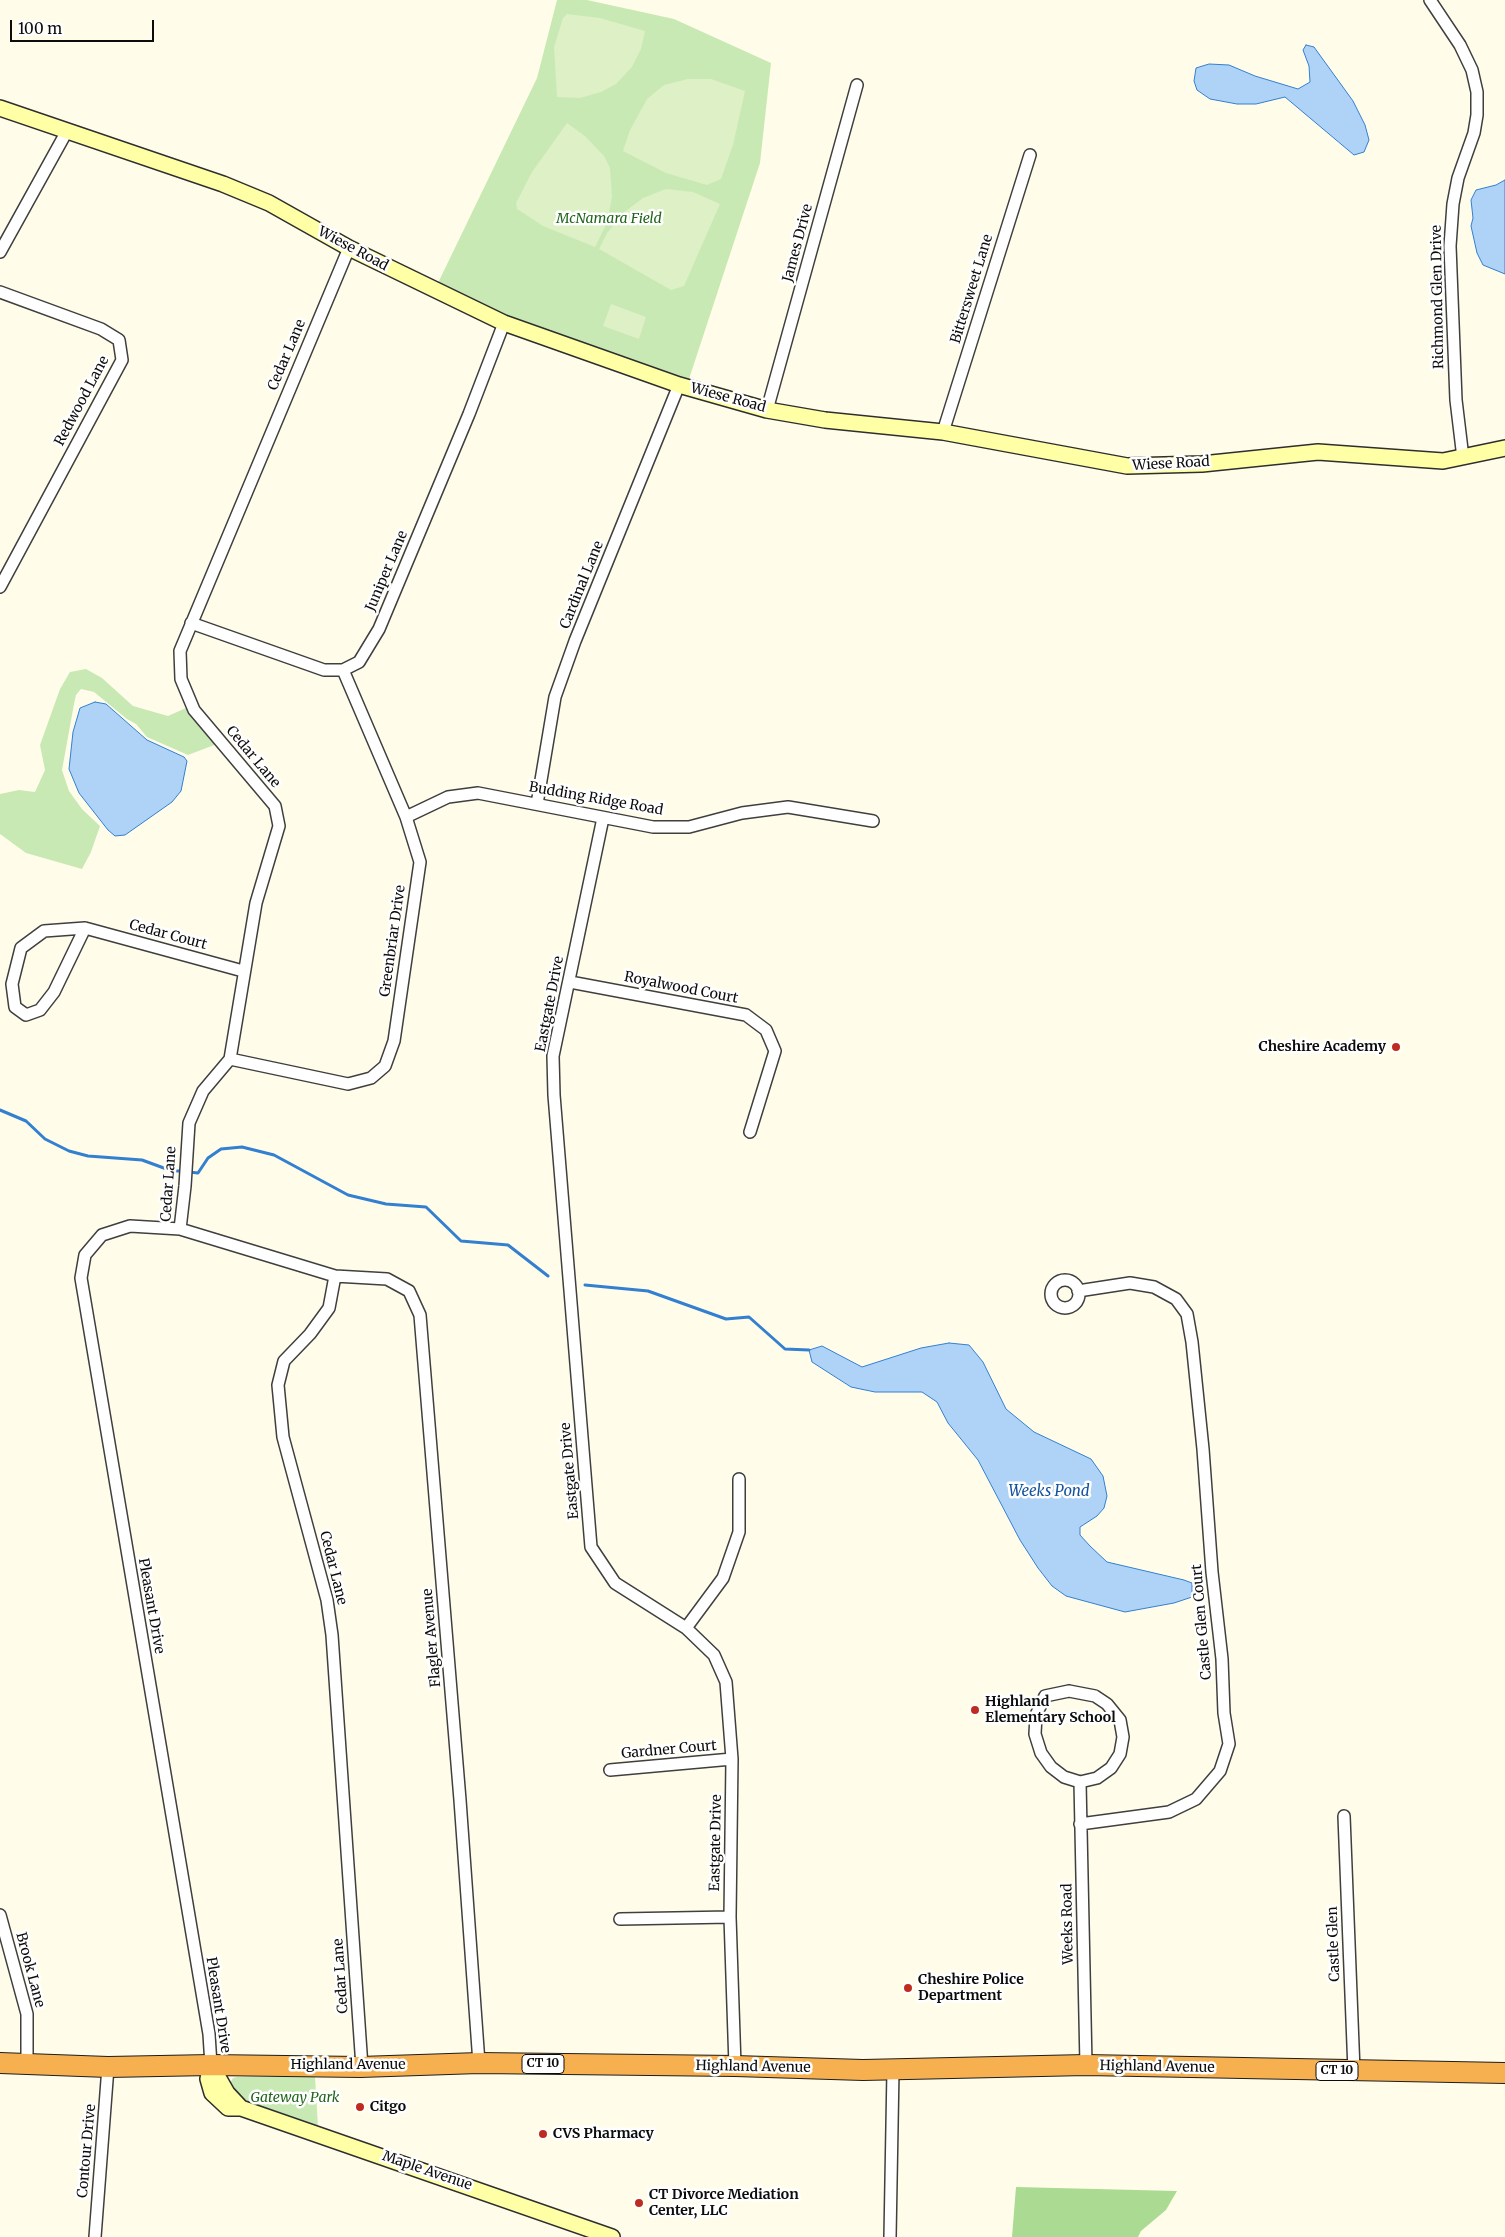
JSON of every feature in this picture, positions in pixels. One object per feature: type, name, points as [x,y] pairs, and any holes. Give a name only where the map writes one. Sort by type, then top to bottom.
[{"type":"highway","name":"Highland Avenue","points":[[0,2063],[108,2067],[212,2065],[362,2067],[479,2063],[893,2070],[1086,2065],[1505,2073]]},
{"type":"street","name":"Richmond Glen Drive","points":[[1430,0],[1460,45],[1472,70],[1477,92],[1477,114],[1474,133],[1455,195],[1450,246],[1456,400],[1463,458]]},
{"type":"street","name":"James Drive","points":[[767,410],[858,85]]},
{"type":"street","name":"Wiese Road","points":[[0,108],[223,184],[270,204],[349,248],[504,323],[679,385],[767,410],[825,420],[943,432],[1127,466],[1202,464],[1318,452],[1434,460],[1463,458],[1505,448]]},
{"type":"street","points":[[0,252],[67,131]]},
{"type":"street","name":"Bittersweet Lane","points":[[943,432],[1030,154]]},
{"type":"street","name":"Cedar Lane","points":[[349,248],[180,651],[181,679],[194,710],[275,806],[279,826],[256,903],[243,971],[230,1059],[204,1091],[189,1122],[186,1186],[180,1229],[335,1276],[329,1308],[310,1334],[284,1361],[278,1385],[283,1437],[326,1600],[332,1635],[362,2067]]},
{"type":"street","name":"Redwood Lane","points":[[0,292],[101,329],[119,340],[122,360],[0,587]]},
{"type":"street","name":"Juniper Lane","points":[[343,670],[359,662],[379,629],[469,414],[504,323]]},
{"type":"street","name":"Cardinal Lane","points":[[538,804],[555,697],[575,641],[679,385]]},
{"type":"street","points":[[191,623],[324,670],[343,670]]},
{"type":"street","name":"Greenbriar Drive","points":[[230,1059],[348,1084],[371,1078],[385,1066],[394,1041],[420,862],[406,817],[343,670]]},
{"type":"street","name":"Budding Ridge Road","points":[[406,817],[448,797],[478,793],[653,827],[689,827],[742,813],[788,807],[872,821]]},
{"type":"street","name":"Eastgate Drive","points":[[603,818],[553,1056],[554,1095],[591,1547],[615,1582],[686,1628],[714,1655],[726,1682],[732,1759],[730,1917],[735,2066]]},
{"type":"street","name":"Cedar Court","points":[[84,928],[54,992],[40,1010],[26,1015],[15,1007],[12,984],[22,948],[44,931],[84,928],[243,971]]},
{"type":"street","name":"Royalwood Court","points":[[570,982],[746,1015],[766,1030],[775,1050],[750,1132]]},
{"type":"street","name":"Pleasant Drive","points":[[180,1229],[130,1226],[102,1236],[85,1255],[81,1278],[209,2034],[212,2065]]},
{"type":"street","name":"Flagler Avenue","points":[[335,1276],[387,1279],[409,1291],[420,1315],[460,1800],[479,2063]]},
{"type":"street","name":"Castle Glen Court","points":[[1078,1291],[1130,1283],[1154,1287],[1176,1299],[1187,1314],[1192,1342],[1203,1449],[1212,1572],[1222,1659],[1224,1713],[1229,1744],[1220,1771],[1196,1799],[1169,1812],[1080,1824]]},
{"type":"street","points":[[686,1628],[722,1578],[726,1569],[739,1532],[740,1479]]},
{"type":"street","points":[[1069,1691],[1095,1696],[1108,1704],[1120,1720],[1123,1737],[1120,1754],[1111,1768],[1096,1778],[1080,1782],[1064,1777],[1051,1767],[1041,1753],[1035,1734],[1036,1715],[1045,1696],[1069,1691]]},
{"type":"street","name":"Gardner Court","points":[[610,1770],[732,1759]]},
{"type":"street","name":"Weeks Road","points":[[1080,1782],[1086,2065]]},
{"type":"street","name":"Castle Glen","points":[[1344,1816],[1354,2071]]},
{"type":"street","name":"Brook Lane","points":[[0,1915],[27,2014],[27,2064]]},
{"type":"street","points":[[620,1919],[730,1917]]},
{"type":"street","name":"Maple Avenue","points":[[212,2065],[227,2093],[241,2108],[612,2237]]},
{"type":"street","name":"Contour Drive","points":[[95,2237],[108,2067]]},
{"type":"street","points":[[890,2237],[893,2070]]},
{"type":"green space","name":"McNamara Field","points":[[557,0],[587,0],[674,19],[771,63],[760,163],[688,382],[502,317],[437,285],[537,78]]},
{"type":"green space","points":[[567,14],[600,18],[645,31],[641,49],[632,67],[616,84],[601,92],[580,98],[557,97],[554,47],[563,18]]},
{"type":"green space","points":[[688,79],[711,79],[745,91],[733,145],[721,179],[707,185],[666,173],[623,151],[630,130],[647,99],[664,85]]},
{"type":"green space","points":[[567,123],[585,136],[604,156],[610,168],[612,197],[607,223],[595,247],[543,226],[517,209],[516,203],[532,172]]},
{"type":"green space","points":[[666,189],[693,192],[720,204],[684,286],[671,290],[599,249],[607,233],[623,213],[643,198]]},
{"type":"green space","points":[[611,304],[646,317],[639,339],[603,326]]},
{"type":"green space","points":[[86,669],[102,678],[133,706],[168,716],[186,708],[217,744],[188,755],[147,737],[136,724],[94,692],[81,689],[76,695],[62,770],[69,791],[82,809],[100,826],[91,852],[82,869],[26,853],[0,834],[0,794],[19,790],[35,792],[45,770],[40,745],[60,689],[70,672]]},
{"type":"green space","name":"Gateway Park","points":[[315,2076],[318,2127],[254,2105],[233,2092],[230,2088],[233,2078],[237,2077]]},
{"type":"green space","points":[[1016,2187],[1177,2191],[1166,2210],[1141,2231],[1138,2237],[1012,2237]]},
{"type":"water","points":[[1306,45],[1314,47],[1353,101],[1365,125],[1369,140],[1364,152],[1354,155],[1285,97],[1256,104],[1237,104],[1210,99],[1197,90],[1194,81],[1196,68],[1209,64],[1229,65],[1255,76],[1298,89],[1310,82],[1309,66],[1303,50]]},
{"type":"water","points":[[1505,180],[1505,274],[1483,265],[1477,253],[1471,226],[1473,218],[1471,200],[1476,190],[1496,185]]},
{"type":"water","points":[[95,702],[106,704],[147,740],[184,757],[187,761],[181,791],[172,802],[125,835],[115,836],[108,830],[79,793],[69,769],[73,732],[80,708]]},
{"type":"water","name":"Weeks Pond","points":[[949,1343],[969,1345],[983,1362],[1006,1409],[1034,1432],[1091,1459],[1103,1476],[1107,1496],[1104,1508],[1097,1516],[1080,1527],[1080,1535],[1090,1546],[1107,1562],[1192,1583],[1192,1597],[1174,1603],[1125,1612],[1066,1596],[1052,1586],[1038,1568],[1020,1540],[978,1460],[948,1423],[937,1402],[922,1392],[875,1392],[851,1387],[812,1362],[809,1350],[822,1346],[862,1367],[921,1348]]},
{"type":"waterway","points":[[0,1110],[26,1121],[45,1139],[69,1151],[88,1156],[142,1160],[172,1171],[183,1171]]},
{"type":"waterway","points":[[189,1172],[198,1173],[208,1158],[221,1149],[242,1147],[274,1155],[348,1195],[386,1204],[426,1207],[461,1241],[508,1245],[548,1276]]},
{"type":"waterway","points":[[585,1285],[648,1291],[726,1319],[749,1317],[785,1349],[809,1350]]},
{"type":"place","name":"Cheshire Academy","points":[[1396,1047]]},
{"type":"place","name":"Highland Elementary School","points":[[975,1710]]},
{"type":"place","name":"Cheshire Police Department","points":[[908,1988]]},
{"type":"place","name":"Citgo","points":[[360,2107]]},
{"type":"place","name":"CVS Pharmacy","points":[[543,2134]]},
{"type":"place","name":"CT Divorce Mediation Center, LLC","points":[[639,2203]]}]
